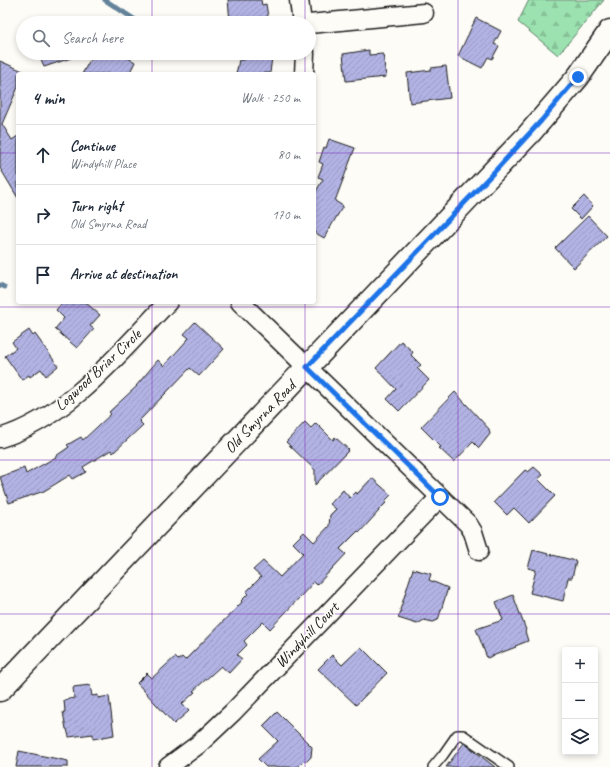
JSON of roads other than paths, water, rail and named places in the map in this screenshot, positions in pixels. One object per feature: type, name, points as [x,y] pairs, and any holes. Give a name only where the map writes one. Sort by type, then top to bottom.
[{"type":"street","points":[[299,0],[301,16]]},
{"type":"street","points":[[316,23],[424,13]]},
{"type":"street","name":"Old Smyrna Road","points":[[0,690],[529,134],[578,77],[610,31]]},
{"type":"street","points":[[304,72],[305,60]]},
{"type":"street","name":"Logwood Briar Circle","points":[[0,438],[19,432],[39,422],[76,395],[166,304]]},
{"type":"street","points":[[242,304],[468,524],[473,532],[479,551]]},
{"type":"street","name":"Windyhill Court","points":[[168,767],[199,744],[234,712],[440,497]]},
{"type":"lane","points":[[432,767],[443,755],[457,735],[463,734],[509,767]]},
{"type":"waterway","points":[[105,0],[129,16]]},
{"type":"waterway","points":[[0,285],[4,287]]}]
